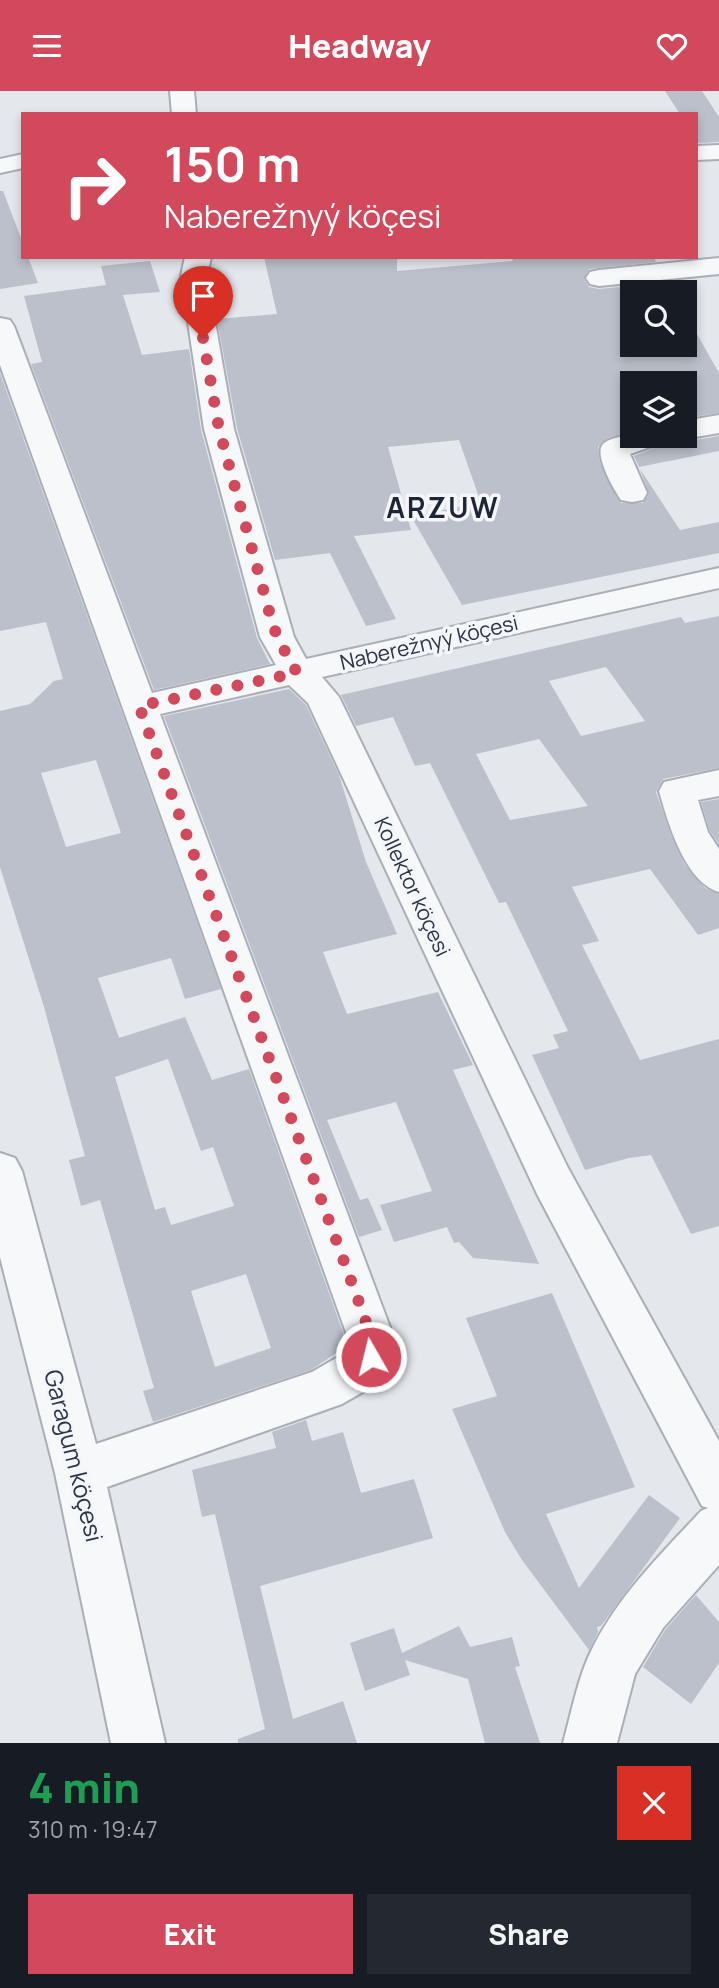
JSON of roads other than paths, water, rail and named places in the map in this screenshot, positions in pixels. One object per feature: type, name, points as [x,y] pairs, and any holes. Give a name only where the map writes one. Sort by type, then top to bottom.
[{"type":"street","points":[[182,91],[184,112]]},
{"type":"street","points":[[698,153],[719,152]]},
{"type":"street","points":[[0,166],[21,161]]},
{"type":"street","name":"Kollektor köçesi","points":[[198,259],[194,276],[219,429],[277,637],[297,673],[322,697],[552,1181],[719,1489]]},
{"type":"street","points":[[599,278],[719,266]]},
{"type":"street","points":[[0,326],[371,1338],[371,1357],[355,1372],[325,1389],[79,1473]]},
{"type":"street","points":[[697,427],[719,423]]},
{"type":"street","points":[[620,447],[615,449],[615,457],[632,493]]},
{"type":"street","name":"Naberežnyý köçesi","points":[[139,706],[719,578]]},
{"type":"street","points":[[719,783],[677,791],[690,835],[719,878]]},
{"type":"street","name":"Garagum köçesi","points":[[0,1171],[79,1473],[138,1743]]},
{"type":"street","points":[[590,1743],[612,1664],[645,1610],[719,1528]]},
{"type":"district","name":"ARZUW","points":[[443,508]]}]
